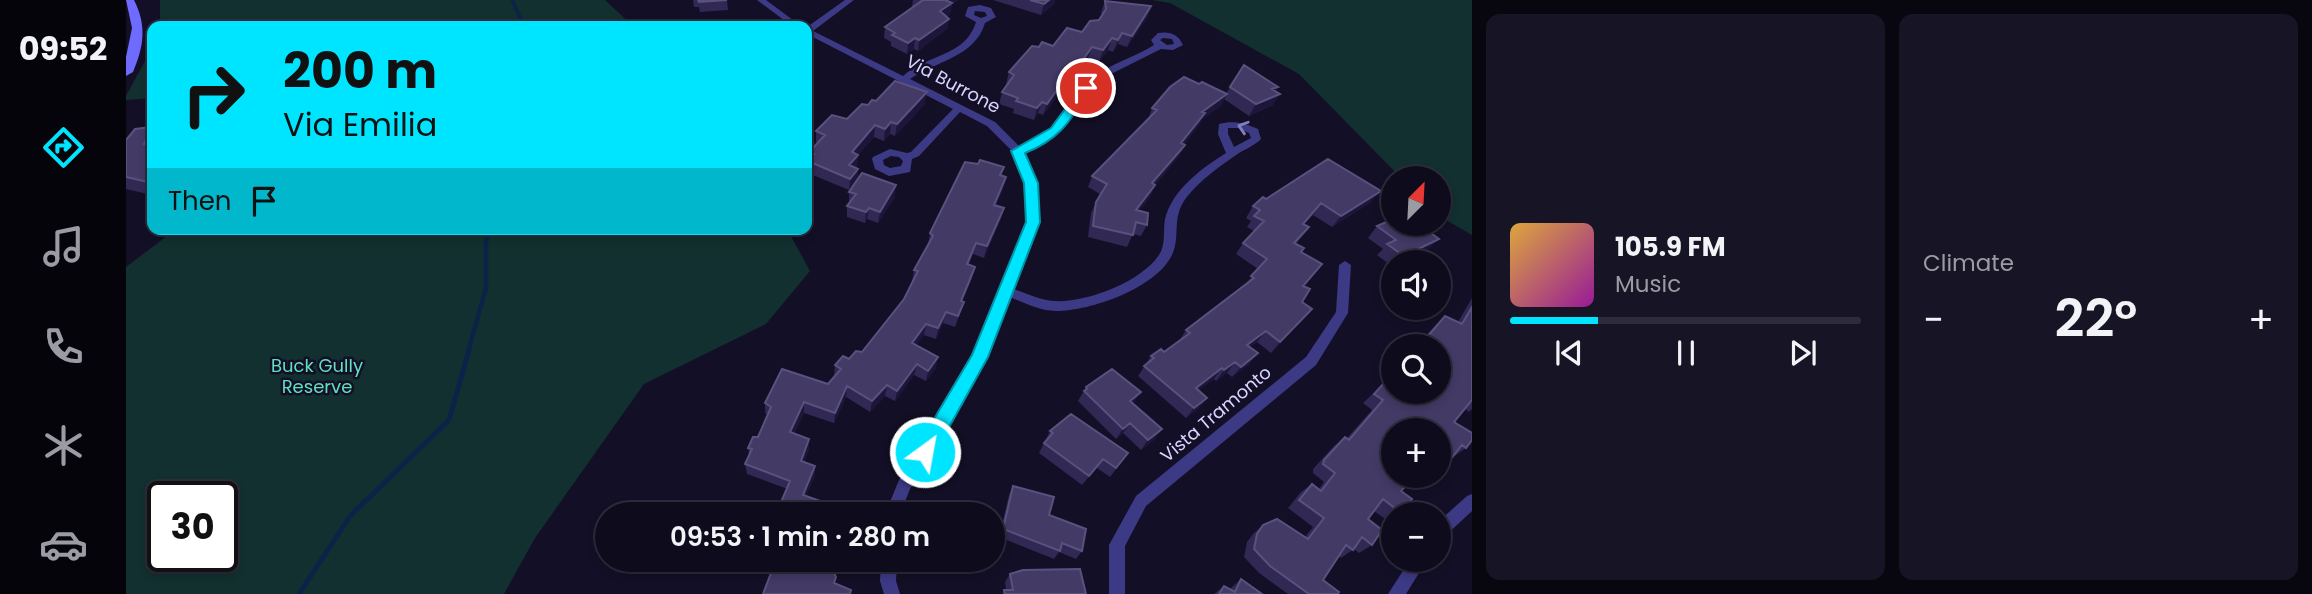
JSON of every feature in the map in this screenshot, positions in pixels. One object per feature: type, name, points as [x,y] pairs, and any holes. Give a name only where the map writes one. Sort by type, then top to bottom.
[{"type":"street","points":[[126,72],[138,47],[134,12],[128,0]]},
{"type":"street","points":[[761,0],[790,21]]},
{"type":"street","points":[[812,27],[850,0]]},
{"type":"street","points":[[904,79],[925,65],[951,56],[966,45],[979,33],[981,21]]},
{"type":"street","name":"Via Burrone","points":[[812,33],[992,124],[1018,151],[1031,183],[1033,222],[980,357],[949,414],[904,485],[898,502]]},
{"type":"street","points":[[1018,151],[1040,143],[1056,131],[1086,88],[1100,76],[1149,54],[1160,45]]},
{"type":"street","points":[[906,158],[915,154],[960,107]]},
{"type":"street","points":[[1005,292],[1055,306],[1097,300],[1154,272],[1168,252],[1168,223],[1178,202],[1231,153]]},
{"type":"street","name":"Vista Tramonto","points":[[1117,594],[1117,545],[1141,501],[1311,361],[1342,313],[1345,265]]},
{"type":"street","points":[[1451,521],[1472,501]]},
{"type":"street","points":[[888,572],[892,594]]},
{"type":"street","points":[[1396,594],[1411,572]]},
{"type":"green space","points":[[160,0],[605,0],[628,21],[160,21]]},
{"type":"green space","points":[[1152,0],[1472,0],[1472,235],[1451,223],[1451,166],[1389,166],[1299,74],[1170,3]]},
{"type":"green space","points":[[147,57],[147,98],[126,100]]},
{"type":"green space","name":"Buck Gully Reserve","points":[[168,235],[790,235],[810,271],[766,324],[644,384],[535,538],[504,594],[126,594],[126,267]]},
{"type":"building","points":[[923,0],[945,0],[952,3],[940,11],[949,19],[919,40],[915,38],[908,43],[892,35],[895,33],[885,27]]},
{"type":"building","points":[[1030,0],[1049,0],[1044,4]]},
{"type":"building","points":[[1105,1],[1151,6],[1132,36],[1122,33],[1118,40],[1112,38],[1103,50],[1092,47],[1075,71],[1071,70],[1047,104],[1042,102],[1037,108],[1016,101],[1018,98],[1002,92],[1014,75],[1009,72],[1032,46],[1039,47],[1042,42],[1053,46],[1067,28],[1082,32],[1090,21],[1099,20],[1106,9]]},
{"type":"building","points":[[1244,65],[1278,87],[1272,89],[1280,94],[1256,104],[1230,87]]},
{"type":"building","points":[[1184,77],[1227,94],[1202,112],[1205,113],[1181,143],[1185,145],[1152,183],[1155,185],[1136,210],[1148,213],[1147,225],[1136,222],[1133,235],[1093,226],[1096,202],[1107,184],[1092,176],[1157,110],[1152,108],[1170,87]]},
{"type":"building","points":[[895,81],[927,92],[897,124],[891,122],[885,129],[875,125],[852,152],[858,155],[849,165],[858,169],[850,179],[812,163],[812,149],[825,135],[816,131],[832,115],[847,119],[862,104],[868,105],[872,100],[876,101]]},
{"type":"building","points":[[147,128],[144,144],[147,145],[147,182],[126,177],[126,140],[135,129]]},
{"type":"building","points":[[1328,159],[1381,191],[1341,216],[1321,203],[1303,224],[1309,227],[1294,243],[1304,248],[1301,252],[1322,264],[1303,286],[1310,289],[1302,302],[1312,309],[1280,342],[1266,331],[1247,345],[1258,353],[1241,367],[1235,362],[1224,370],[1222,368],[1196,388],[1207,398],[1194,408],[1144,366],[1154,358],[1151,356],[1161,349],[1164,352],[1190,333],[1186,330],[1254,278],[1251,276],[1267,259],[1243,243],[1264,221],[1254,216],[1260,210],[1253,206],[1263,197],[1266,199]]},
{"type":"building","points":[[980,160],[1004,167],[1000,175],[1006,177],[994,205],[1004,208],[987,246],[976,243],[967,264],[975,267],[958,316],[946,312],[938,328],[926,324],[912,343],[938,357],[928,371],[917,364],[897,391],[887,385],[872,401],[847,386],[835,413],[804,402],[790,432],[809,439],[801,461],[815,466],[803,495],[823,502],[781,502],[790,481],[745,464],[752,449],[748,448],[753,437],[758,437],[771,407],[765,403],[782,369],[828,384],[841,369],[835,365],[843,356],[849,359],[856,351],[862,352],[904,299],[918,271],[914,270],[933,236],[930,233],[965,162],[978,164]]},
{"type":"building","points":[[862,173],[896,185],[880,212],[869,208],[866,212],[847,206],[856,194],[849,192]]},
{"type":"building","points":[[1391,236],[1435,236],[1439,239],[1416,250],[1396,250],[1387,244],[1396,240]]},
{"type":"building","points":[[1472,307],[1472,400],[1454,422],[1472,433],[1472,440],[1466,448],[1462,445],[1451,459],[1451,418],[1381,418],[1381,488],[1404,488],[1401,491],[1412,499],[1410,502],[1387,502],[1383,499],[1368,519],[1381,529],[1372,545],[1362,537],[1353,550],[1346,545],[1323,580],[1339,592],[1338,594],[1309,594],[1270,566],[1254,549],[1257,534],[1263,525],[1277,519],[1308,539],[1324,518],[1299,500],[1312,484],[1321,491],[1335,473],[1323,464],[1324,460],[1345,437],[1349,440],[1381,402],[1451,404],[1451,334],[1430,334],[1442,320],[1451,319],[1462,324]]},
{"type":"building","points":[[1112,369],[1141,392],[1130,401],[1162,429],[1148,440],[1130,423],[1123,429],[1084,391]]},
{"type":"building","points":[[1381,386],[1381,399],[1374,394]]},
{"type":"building","points":[[1071,414],[1128,453],[1116,468],[1103,459],[1089,476],[1044,443],[1053,433],[1050,431]]},
{"type":"building","points":[[1013,486],[1054,497],[1049,515],[1086,529],[1082,551],[1062,543],[1060,551],[1005,530]]},
{"type":"building","points":[[1080,569],[1086,594],[1005,594],[1004,590],[1013,590],[1010,574],[1023,570]]},
{"type":"building","points":[[771,572],[834,572],[834,583],[851,590],[850,594],[763,594]]},
{"type":"building","points":[[1241,579],[1262,594],[1219,594],[1224,586],[1235,592]]},
{"type":"waterway","points":[[512,0],[522,21]]},
{"type":"waterway","points":[[468,352],[486,288],[486,239],[489,235]]},
{"type":"waterway","points":[[299,594],[350,516],[449,420],[469,350]]},
{"type":"route","points":[[925,452],[980,357],[1033,222],[1031,183],[1018,151],[1040,143],[1056,131],[1086,88]]}]
